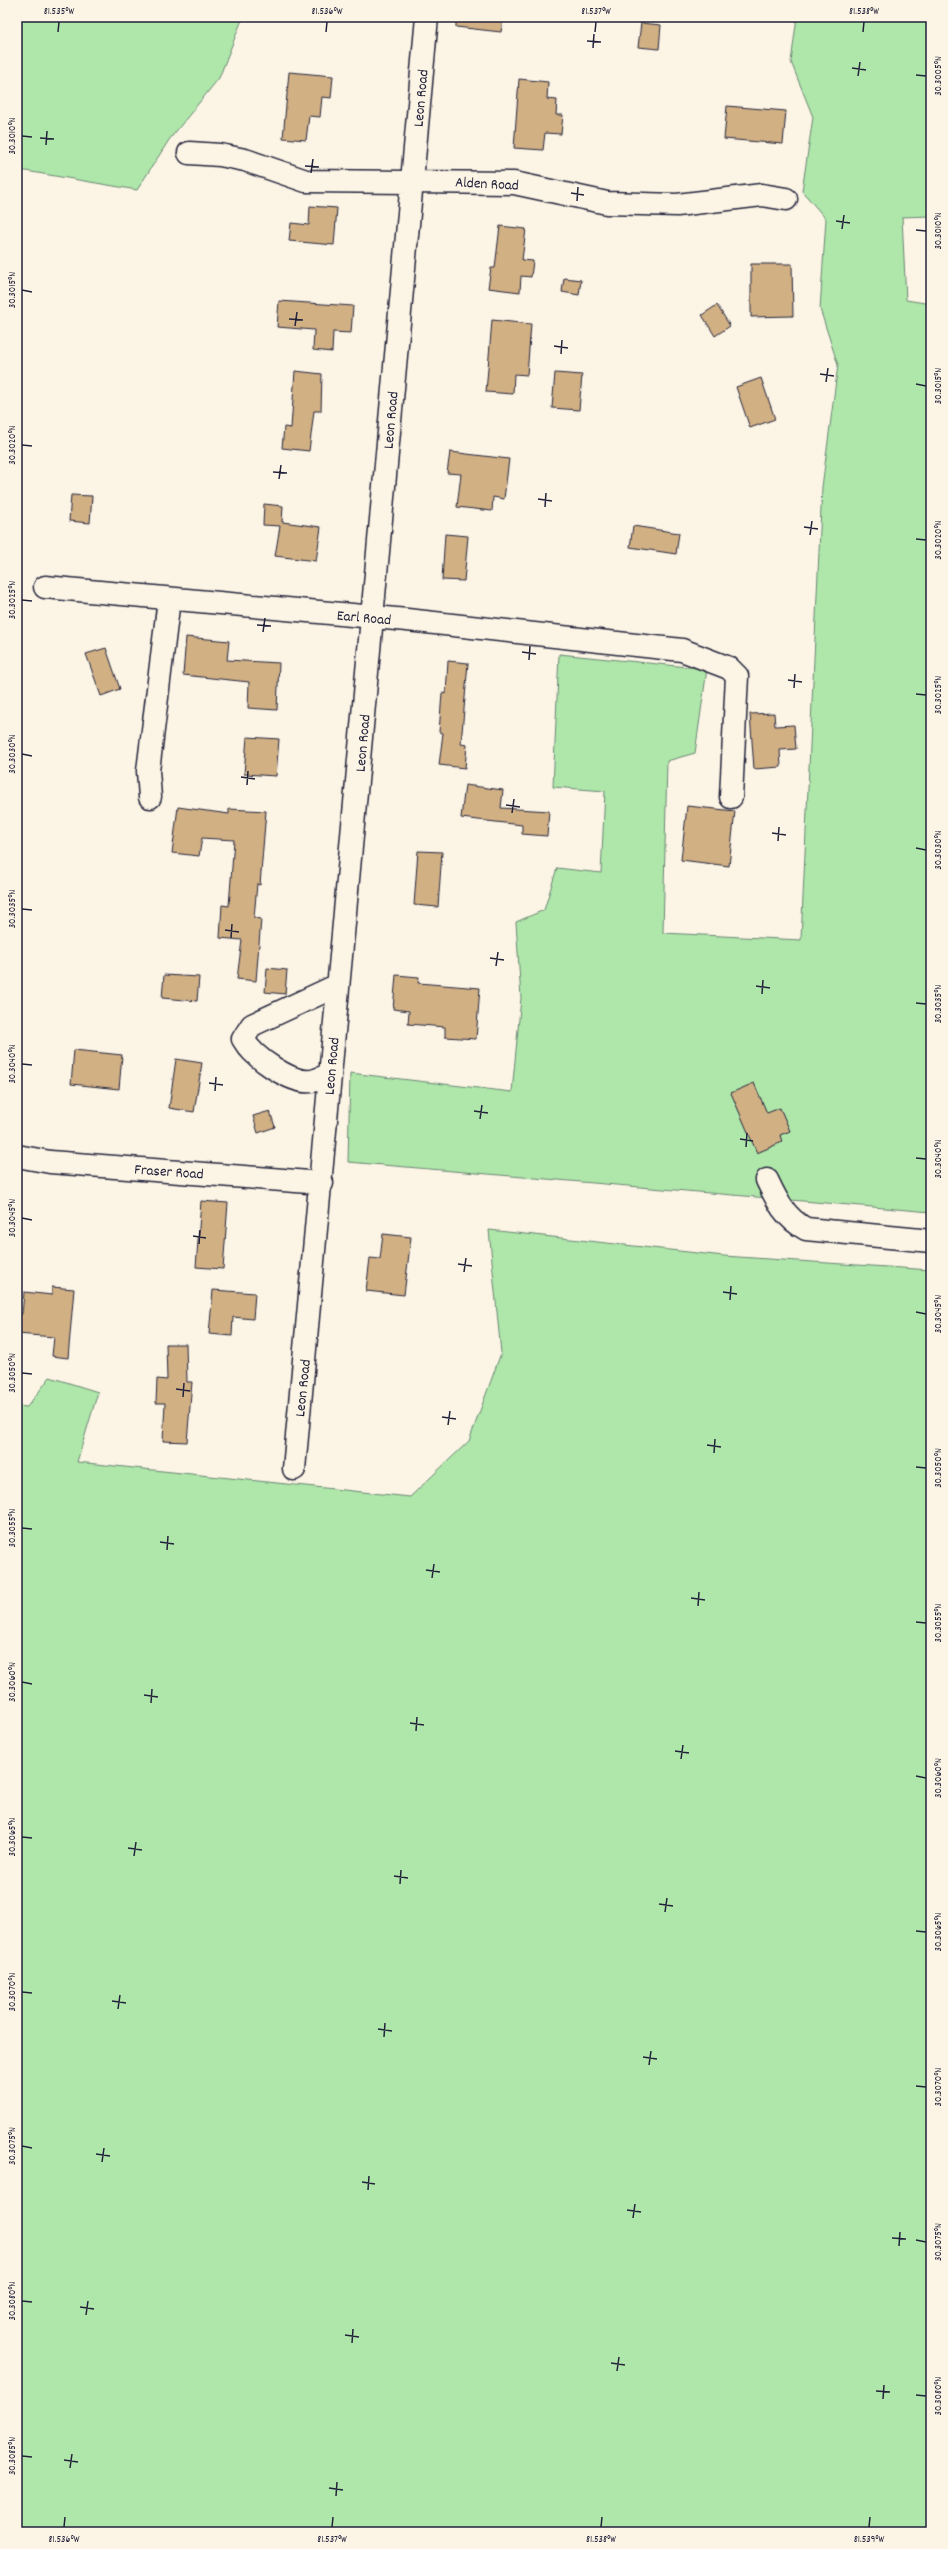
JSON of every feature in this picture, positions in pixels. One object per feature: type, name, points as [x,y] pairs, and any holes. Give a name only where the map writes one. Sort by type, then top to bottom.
[{"type":"street","name":"Leon Road","points":[[294,1469],[322,1183],[338,985],[374,619],[427,17]]},
{"type":"street","name":"Alden Road","points":[[189,153],[220,155],[245,160],[306,181],[514,183],[607,203],[677,205],[762,195],[786,199]]},
{"type":"street","name":"Earl Road","points":[[45,587],[682,650],[729,668],[737,676],[731,798]]},
{"type":"street","points":[[150,797],[148,771],[169,599]]},
{"type":"street","points":[[330,1074],[312,1081],[295,1079],[249,1051],[243,1039],[252,1025],[338,985]]},
{"type":"street","name":"Fraser Road","points":[[17,1156],[50,1162],[322,1183]]},
{"type":"street","points":[[767,1180],[785,1214],[793,1222],[806,1229],[931,1241]]},
{"type":"green space","points":[[17,17],[243,17],[219,78],[169,140],[137,190],[20,170],[17,173]]},
{"type":"green space","points":[[797,17],[931,17],[931,216],[902,217],[906,300],[931,304],[931,1212],[348,1162],[350,1073],[512,1092],[521,998],[516,922],[544,910],[557,868],[601,873],[605,791],[553,787],[559,654],[707,669],[695,753],[667,761],[663,933],[801,940],[822,487],[838,365],[820,309],[826,219],[802,191],[813,117],[791,62]]},
{"type":"green space","points":[[489,1230],[724,1256],[931,1270],[931,2532],[17,2532],[17,1406],[27,1407],[50,1377],[98,1392],[77,1462],[410,1497],[469,1441],[501,1353]]},
{"type":"building","points":[[456,17],[503,17],[501,32],[456,27]]},
{"type":"building","points":[[641,23],[661,25],[659,49],[638,47]]},
{"type":"building","points":[[289,72],[333,76],[331,98],[322,97],[320,117],[309,116],[306,140],[283,138]]},
{"type":"building","points":[[519,79],[548,82],[547,99],[557,100],[556,115],[563,115],[561,134],[545,133],[543,150],[514,148]]},
{"type":"building","points":[[727,106],[786,111],[783,144],[724,139]]},
{"type":"building","points":[[310,206],[337,208],[334,245],[289,241],[291,223],[309,225]]},
{"type":"building","points":[[500,226],[526,229],[522,260],[533,261],[531,277],[521,276],[520,292],[488,288],[491,268],[495,268]]},
{"type":"building","points":[[751,264],[792,264],[793,316],[751,317]]},
{"type":"building","points":[[564,278],[581,280],[579,295],[562,292]]},
{"type":"building","points":[[279,301],[353,306],[351,333],[333,332],[332,352],[313,350],[314,330],[277,327]]},
{"type":"building","points":[[717,305],[730,326],[715,336],[702,315]]},
{"type":"building","points":[[492,320],[531,324],[527,375],[514,374],[513,394],[486,392]]},
{"type":"building","points":[[295,371],[322,374],[321,411],[314,411],[309,451],[282,448],[284,427],[291,428]]},
{"type":"building","points":[[555,373],[582,375],[579,410],[552,408]]},
{"type":"building","points":[[761,378],[775,419],[750,428],[736,387]]},
{"type":"building","points":[[450,452],[509,459],[504,499],[493,497],[492,511],[457,507],[461,474],[447,473]]},
{"type":"building","points":[[71,495],[92,496],[90,523],[69,521]]},
{"type":"building","points":[[264,504],[283,506],[282,522],[321,527],[316,561],[275,556],[280,526],[263,525]]},
{"type":"building","points":[[633,526],[679,533],[676,554],[630,547]]},
{"type":"building","points":[[445,534],[468,536],[464,581],[442,580]]},
{"type":"building","points":[[186,637],[229,641],[227,660],[279,663],[277,710],[248,708],[249,682],[183,675]]},
{"type":"building","points":[[106,648],[120,689],[101,696],[86,654]]},
{"type":"building","points":[[448,661],[468,663],[461,744],[467,745],[465,768],[439,765],[443,733],[439,732],[442,693],[446,694]]},
{"type":"building","points":[[774,713],[775,726],[794,725],[796,749],[780,750],[781,767],[754,769],[750,714]]},
{"type":"building","points":[[247,737],[279,739],[276,776],[244,774]]},
{"type":"building","points":[[465,785],[503,790],[501,808],[549,811],[547,836],[522,834],[522,825],[461,818]]},
{"type":"building","points":[[687,806],[735,811],[729,866],[681,860]]},
{"type":"building","points":[[178,807],[229,814],[229,809],[266,811],[260,885],[257,884],[254,918],[261,919],[256,981],[237,979],[242,940],[220,938],[222,905],[229,906],[234,840],[202,838],[199,856],[172,853]]},
{"type":"building","points":[[418,851],[442,852],[438,907],[414,905]]},
{"type":"building","points":[[267,968],[287,970],[285,994],[265,992]]},
{"type":"building","points":[[164,975],[199,977],[197,1001],[162,998]]},
{"type":"building","points":[[396,975],[419,977],[418,983],[480,988],[476,1039],[445,1037],[445,1027],[408,1024],[409,1011],[393,1009]]},
{"type":"building","points":[[74,1050],[122,1055],[119,1089],[71,1084]]},
{"type":"building","points":[[176,1059],[202,1063],[194,1112],[169,1108]]},
{"type":"building","points":[[754,1083],[767,1113],[780,1108],[790,1131],[780,1135],[782,1142],[757,1153],[731,1093]]},
{"type":"building","points":[[270,1111],[275,1127],[258,1133],[253,1116]]},
{"type":"building","points":[[201,1201],[228,1203],[223,1269],[196,1267]]},
{"type":"building","points":[[383,1234],[411,1237],[404,1295],[366,1291],[370,1258],[380,1259]]},
{"type":"building","points":[[52,1287],[74,1289],[68,1358],[52,1356],[54,1337],[17,1334],[17,1314],[22,1314],[24,1292],[52,1295]]},
{"type":"building","points":[[213,1290],[255,1293],[253,1319],[233,1317],[232,1336],[209,1334]]},
{"type":"building","points":[[166,1344],[186,1344],[187,1382],[192,1382],[187,1442],[163,1441],[165,1403],[156,1403],[157,1379],[167,1380]]}]
